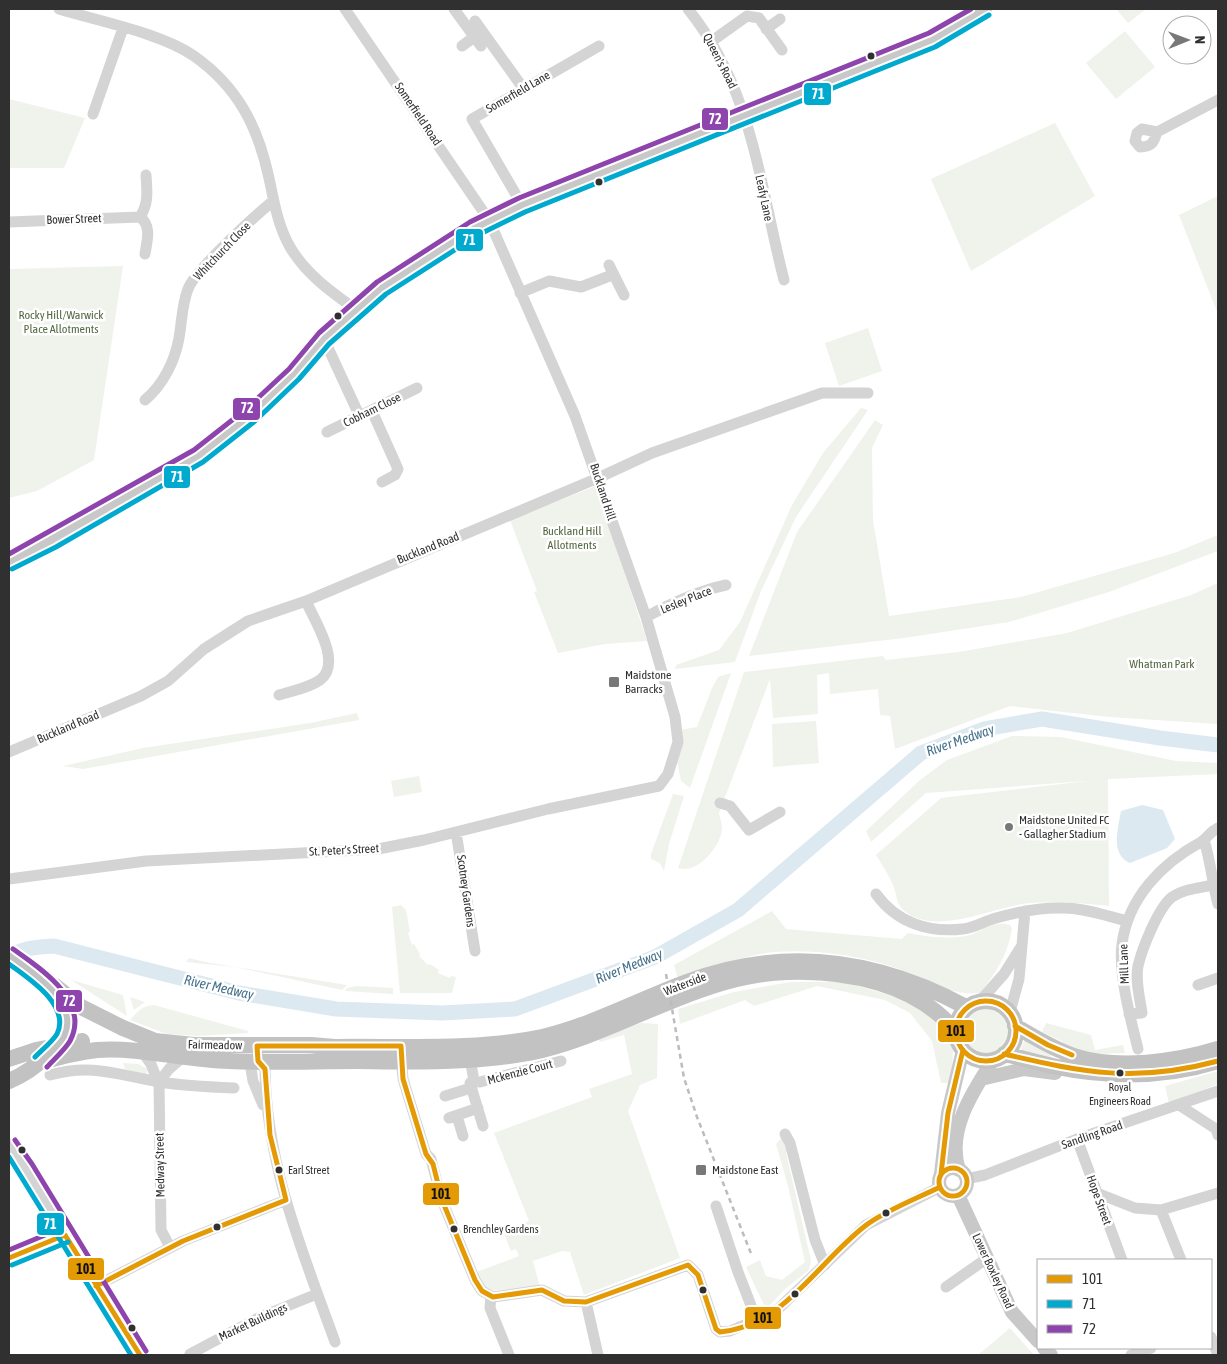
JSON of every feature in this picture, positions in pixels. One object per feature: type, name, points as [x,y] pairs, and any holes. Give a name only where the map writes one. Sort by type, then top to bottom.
[{"type":"highway","points":[[9,955],[42,981],[66,1012],[66,1030],[40,1068],[9,1081]]},
{"type":"highway","name":"Waterside","points":[[401,1054],[541,1037],[596,1021],[686,982],[727,969],[788,961],[813,961],[865,967],[973,1004]]},
{"type":"highway","name":"Waterside","points":[[401,1054],[463,1059],[529,1052],[573,1041],[694,992],[729,981],[787,972],[838,975],[887,985],[920,999],[945,1018],[956,1032]]},
{"type":"highway","name":"Fairmeadow","points":[[42,981],[55,986],[75,1002],[148,1046],[203,1060],[258,1054],[401,1054]]},
{"type":"highway","points":[[1218,1049],[1177,1059],[1153,1062],[1090,1059],[1059,1050],[1012,1019],[996,1002],[973,1004],[957,1022],[956,1032],[963,1050],[977,1059],[999,1057],[1104,1074],[1172,1072],[1218,1061]]},
{"type":"highway","points":[[999,1057],[1014,1042],[1012,1019]]},
{"type":"highway","points":[[9,1059],[56,1046],[95,1040],[148,1046]]},
{"type":"highway","name":"Fairmeadow","points":[[9,1074],[40,1068],[96,1050],[194,1045],[258,1054]]},
{"type":"main road","points":[[9,562],[52,540],[198,456],[250,416],[294,374],[324,339],[355,310],[406,269],[489,220],[932,40],[985,9]]},
{"type":"main road","points":[[963,1050],[948,1113],[940,1180],[945,1194],[958,1195],[964,1190],[956,1151],[959,1130],[968,1100],[981,1079],[999,1057]]},
{"type":"main road","points":[[981,1079],[1024,1069],[1114,1081],[1134,1074]]},
{"type":"main road","points":[[940,1180],[950,1168],[962,1174]]},
{"type":"main road","name":"Lower Boxley Road","points":[[958,1195],[1012,1312],[1037,1340]]},
{"type":"street","points":[[58,9],[161,40],[193,56],[231,90],[254,125],[270,179],[273,201],[280,226],[290,247],[316,281],[355,310]]},
{"type":"street","name":"Somerfield Road","points":[[345,9],[489,220]]},
{"type":"street","points":[[454,9],[481,46]]},
{"type":"street","name":"Queen's Road","points":[[688,9],[712,41],[732,79],[746,117]]},
{"type":"street","points":[[712,41],[747,16],[758,18],[782,50]]},
{"type":"street","points":[[766,28],[780,19]]},
{"type":"street","points":[[476,20],[523,88]]},
{"type":"street","points":[[94,114],[123,28]]},
{"type":"street","points":[[462,46],[474,37]]},
{"type":"street","name":"Somerfield Lane","points":[[522,205],[472,119],[599,46]]},
{"type":"street","points":[[1157,132],[1218,100]]},
{"type":"street","name":"Leafy Lane","points":[[746,117],[784,280]]},
{"type":"street","points":[[145,254],[148,230],[145,221],[140,217],[148,200],[146,175]]},
{"type":"street","name":"Whitchurch Close","points":[[153,398],[173,358],[179,339],[183,306],[193,279],[273,201]]},
{"type":"street","name":"Bower Street","points":[[9,222],[140,217]]},
{"type":"street","name":"Buckland Hill","points":[[489,220],[575,416],[646,617],[675,717],[678,742],[668,774]]},
{"type":"street","points":[[520,293],[549,281],[581,287],[610,270],[624,295]]},
{"type":"street","points":[[324,339],[360,416]]},
{"type":"street","name":"Cobham Close","points":[[327,432],[417,388]]},
{"type":"street","name":"Buckland Road","points":[[9,752],[141,696],[168,681],[204,649],[248,621],[306,600],[598,478],[652,453],[822,392],[868,393]]},
{"type":"street","points":[[372,411],[398,469],[395,474],[382,482]]},
{"type":"street","name":"Lesley Place","points":[[646,617],[708,589],[726,585]]},
{"type":"street","points":[[280,695],[321,679],[330,664],[329,653],[306,600]]},
{"type":"street","name":"St. Peter's Street","points":[[9,879],[146,861],[378,849],[548,809],[659,786],[668,774]]},
{"type":"street","points":[[720,804],[730,806],[748,830],[780,812]]},
{"type":"street","name":"Mill Lane","points":[[1138,1050],[1129,1014],[1121,945],[1127,921],[1140,895],[1159,873],[1183,852],[1204,840],[1209,833],[1218,828]]},
{"type":"street","name":"Scotney Gardens","points":[[456,832],[475,951]]},
{"type":"street","points":[[1204,840],[1211,863],[1213,885],[1218,904]]},
{"type":"street","points":[[1129,1014],[1142,1013],[1138,966],[1160,909],[1172,897],[1186,890],[1213,885]]},
{"type":"street","points":[[876,894],[885,905],[903,919],[931,930],[965,929],[1025,911],[1064,908],[1127,921]]},
{"type":"street","points":[[1012,1019],[1019,979],[1025,911]]},
{"type":"street","points":[[973,1004],[1004,974],[1023,944]]},
{"type":"street","points":[[1198,985],[1218,978]]},
{"type":"street","name":"Medway Street","points":[[148,1046],[151,1064],[159,1082],[162,1230],[170,1247]]},
{"type":"street","points":[[258,1054],[265,1069],[267,1114],[286,1200],[307,1268],[335,1342]]},
{"type":"street","points":[[401,1054],[412,1112],[426,1154],[433,1164],[441,1198],[475,1280],[482,1290],[491,1296],[511,1296],[542,1290],[564,1301],[586,1302],[688,1265],[698,1275],[714,1325],[720,1332],[730,1331],[775,1312],[866,1225],[940,1180]]},
{"type":"street","points":[[159,1082],[171,1067],[184,1056]]},
{"type":"street","name":"Mckenzie Court","points":[[463,1059],[472,1084],[560,1061]]},
{"type":"street","points":[[40,1068],[96,1069],[159,1082],[234,1088]]},
{"type":"street","points":[[445,1096],[472,1084],[483,1126]]},
{"type":"street","name":"Sandling Road","points":[[962,1174],[985,1175],[1077,1139],[1218,1091]]},
{"type":"street","points":[[1179,1105],[1216,1129],[1218,1135]]},
{"type":"street","points":[[463,1136],[453,1117],[478,1108]]},
{"type":"street","points":[[785,1134],[790,1143],[815,1240],[825,1265]]},
{"type":"street","name":"Hope Street","points":[[1077,1139],[1122,1259]]},
{"type":"street","points":[[9,1144],[26,1168],[96,1286],[140,1355]]},
{"type":"street","points":[[1097,1194],[1134,1208],[1161,1210],[1218,1193]]},
{"type":"street","points":[[96,1286],[170,1247],[286,1200]]},
{"type":"street","points":[[716,1206],[757,1321]]},
{"type":"street","points":[[1161,1210],[1181,1259]]},
{"type":"street","points":[[9,1258],[66,1235]]},
{"type":"street","points":[[946,1288],[986,1259]]},
{"type":"street","name":"Market Buildings","points":[[190,1354],[260,1317],[317,1294]]},
{"type":"street","points":[[491,1296],[490,1308],[509,1355]]},
{"type":"street","points":[[586,1302],[598,1355]]},
{"type":"street","points":[[1212,1340],[1218,1355]]},
{"type":"street","points":[[1131,1355],[1148,1349]]},
{"type":"green space","points":[[1116,9],[1146,9],[1128,23]]},
{"type":"green space","points":[[1125,31],[1155,67],[1116,99],[1086,63]]},
{"type":"green space","points":[[9,99],[85,118],[64,168],[9,168]]},
{"type":"green space","points":[[1055,123],[1095,196],[971,271],[931,179]]},
{"type":"green space","points":[[1218,196],[1218,314],[1179,215]]},
{"type":"green space","name":"Rocky Hill/Warwick Place Allotments","points":[[123,266],[94,460],[37,491],[9,498],[9,269]]},
{"type":"green space","points":[[868,328],[882,371],[839,386],[825,343]]},
{"type":"green space","points":[[861,408],[868,410],[796,517],[761,591],[735,662],[675,669],[676,665],[719,650],[740,622],[792,505],[823,453]]},
{"type":"green space","points":[[875,420],[883,425],[872,448],[873,520],[889,616],[1021,597],[1174,553],[1218,535],[1218,551],[1109,592],[1009,622],[904,638],[749,656],[797,532]]},
{"type":"green space","name":"Buckland Hill Allotments","points":[[596,486],[647,641],[605,644],[558,653],[534,592],[537,591],[510,520]]},
{"type":"green space","name":"Whatman Park","points":[[1218,583],[1218,724],[1109,717],[1010,706],[895,749],[890,716],[880,715],[878,689],[830,694],[829,673],[817,675],[818,714],[773,718],[770,679],[719,813],[722,829],[721,836],[707,858],[693,867],[678,868],[744,672],[883,656],[886,660],[959,652],[1067,633],[1191,595]]},
{"type":"green space","points":[[731,673],[690,788],[681,781],[677,761],[680,730],[697,727],[718,677]]},
{"type":"green space","points":[[357,713],[359,720],[83,769],[63,766],[143,748],[310,723]]},
{"type":"green space","points":[[816,721],[819,763],[773,767],[772,724]]},
{"type":"green space","name":"Maidstone United FC - Gallagher Stadium","points":[[1012,736],[1061,737],[1176,761],[1218,763],[1218,774],[1108,779],[1109,906],[1049,902],[1029,903],[949,921],[919,919],[906,912],[898,903],[895,889],[876,855],[941,798],[1087,781],[926,793],[871,842],[866,831],[920,780],[947,760]]},
{"type":"green space","points":[[419,776],[422,792],[394,797],[391,781]]},
{"type":"green space","points":[[673,794],[684,796],[669,844],[664,871],[660,863],[651,859],[651,854]]},
{"type":"green space","points":[[401,905],[406,910],[410,932],[408,933],[412,945],[414,944],[420,954],[419,956],[428,965],[430,964],[439,970],[438,973],[450,978],[451,976],[456,977],[452,993],[400,993],[392,907]]},
{"type":"green space","points":[[772,911],[786,929],[902,939],[908,933],[923,936],[962,937],[999,924],[1010,925],[1012,929],[1008,947],[1000,963],[980,993],[956,992],[872,961],[838,954],[804,951],[755,955],[678,979],[674,965]]},
{"type":"green space","points":[[189,958],[347,985],[342,990],[235,967],[186,962]]},
{"type":"green space","points":[[71,980],[123,995],[127,1016]]},
{"type":"green space","points":[[791,982],[846,982],[918,1004],[946,1029],[953,1047],[952,1083],[941,1083],[932,1041],[910,1013],[885,1000],[817,986],[754,1006],[745,1000],[680,1024],[678,1009],[734,992]]},
{"type":"green space","points":[[356,986],[393,988],[393,994],[345,991],[347,988]]},
{"type":"green space","points":[[130,997],[145,1002],[134,1010]]},
{"type":"green space","points":[[154,1005],[248,1031],[248,1033],[199,1036],[167,1034],[130,1020],[140,1009]]},
{"type":"green space","points":[[985,1006],[994,1008],[1005,1017],[1010,1031],[1008,1040],[999,1051],[985,1056],[976,1054],[965,1045],[960,1031],[962,1022],[971,1011]]},
{"type":"green space","name":"Brenchley Gardens","points":[[641,1023],[658,1024],[657,1078],[640,1085],[628,1111],[680,1258],[584,1295],[570,1252],[562,1251],[533,1261],[540,1287],[487,1291],[474,1273],[519,1256],[516,1249],[511,1251],[503,1231],[529,1221],[494,1133],[592,1097],[589,1089],[632,1074],[624,1035],[600,1042],[598,1037]]},
{"type":"green space","points":[[1046,1023],[1091,1035],[1095,1050],[1123,1045],[1125,1053],[1096,1054],[1062,1045],[1063,1042],[1042,1032]]},
{"type":"green space","points":[[1025,1039],[1052,1055],[1051,1057],[1022,1051]]},
{"type":"green space","points":[[123,1063],[138,1064],[148,1069],[146,1076],[125,1069]]},
{"type":"green space","points":[[1218,1071],[1218,1084],[1169,1104],[1165,1086]]},
{"type":"green space","points":[[783,1136],[789,1149],[786,1153],[811,1260],[809,1270],[784,1290],[770,1305],[764,1305],[746,1267],[760,1260],[766,1276],[782,1280],[805,1262],[788,1186],[776,1144]]},
{"type":"green space","points":[[1010,1328],[1034,1355],[978,1355]]},
{"type":"shaded area","points":[[1142,805],[1163,810],[1175,839],[1167,848],[1130,863],[1120,854],[1118,847],[1117,833],[1121,811]]},
{"type":"waterway","name":"River Medway","points":[[9,959],[24,950],[54,946],[239,993],[336,1009],[442,1013],[515,1009],[655,957],[738,910],[921,753],[984,729],[1042,719],[1160,738],[1218,745]]},
{"type":"railway","points":[[666,974],[684,1078],[697,1117],[752,1256]]},
{"type":"transit line","name":"72","points":[[9,554],[194,450],[245,410],[289,369],[319,333],[377,282],[470,222],[519,198],[929,33],[971,9]]},
{"type":"transit line","name":"71","points":[[12,569],[56,547],[203,462],[255,421],[299,379],[329,344],[386,294],[478,235],[525,212],[935,47],[989,15]]},
{"type":"transit line","name":"72","points":[[13,949],[36,966],[59,987],[68,999],[74,1012],[75,1026],[70,1041],[47,1067]]},
{"type":"transit line","name":"71","points":[[9,964],[45,993],[58,1013],[60,1023],[57,1034],[35,1057]]},
{"type":"transit line","name":"101","points":[[986,1001],[1003,1006],[1011,1014],[1016,1031],[1011,1048],[1003,1056],[986,1061],[969,1056],[961,1048],[956,1031],[961,1014],[969,1006],[986,1001]]},
{"type":"transit line","name":"101","points":[[1015,1026],[1048,1045],[1072,1055]]},
{"type":"transit line","name":"101","points":[[96,1286],[183,1241],[286,1200],[270,1135],[265,1069],[258,1061],[257,1046],[401,1046],[403,1079],[426,1154],[433,1164],[442,1200],[475,1280],[482,1291],[493,1297],[542,1290],[564,1301],[586,1302],[688,1265],[698,1275],[716,1329],[720,1332],[743,1327],[763,1318],[782,1305],[848,1241],[873,1220],[940,1187]]},
{"type":"transit line","name":"101","points":[[941,1174],[948,1113],[963,1050]]},
{"type":"transit line","name":"101","points":[[1004,1054],[1060,1066],[1111,1073],[1161,1072],[1218,1061]]},
{"type":"transit line","name":"72","points":[[15,1140],[32,1164],[146,1351]]},
{"type":"transit line","name":"71","points":[[9,1157],[131,1355]]},
{"type":"transit line","name":"101","points":[[953,1168],[963,1172],[967,1182],[963,1192],[953,1196],[943,1192],[939,1182],[943,1172],[953,1168]]},
{"type":"transit line","name":"72","points":[[9,1250],[62,1228]]},
{"type":"transit line","name":"101","points":[[9,1258],[65,1235],[140,1355]]},
{"type":"transit line","name":"71","points":[[12,1265],[68,1242]]},
{"type":"place","name":"Maidstone Barracks","points":[[614,682]]},
{"type":"place","name":"Maidstone United FC - Gallagher Stadium","points":[[1009,827]]},
{"type":"place","name":"Royal Engineers Road","points":[[1120,1073]]},
{"type":"place","name":"Earl Street","points":[[279,1170]]},
{"type":"place","name":"Maidstone East","points":[[701,1170]]},
{"type":"place","name":"Brenchley Gardens","points":[[454,1229]]}]
